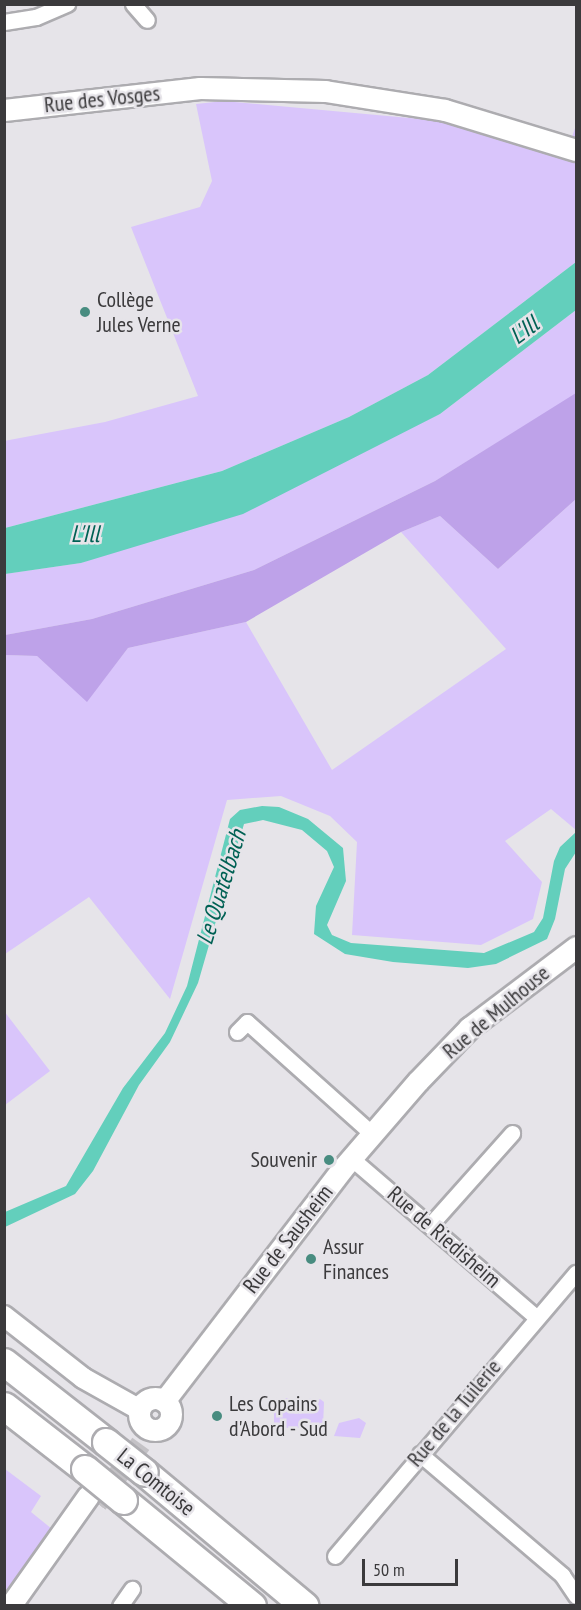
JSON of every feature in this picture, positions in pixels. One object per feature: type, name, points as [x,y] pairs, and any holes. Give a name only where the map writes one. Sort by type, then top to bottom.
[{"type":"highway","name":"La Comtoise","points":[[4,1362],[135,1430],[144,1472],[304,1605]]},
{"type":"highway","name":"La Comtoise","points":[[4,1406],[98,1492],[252,1605]]},
{"type":"main road","name":"Rue des Vosges","points":[[4,110],[200,88],[269,88],[383,99],[445,110],[576,150]]},
{"type":"main road","name":"Rue de Mulhouse","points":[[418,1081],[469,1028],[576,947]]},
{"type":"main road","name":"Rue de Sausheim","points":[[135,1430],[160,1429],[170,1420],[170,1407],[164,1401],[351,1158],[418,1081]]},
{"type":"main road","points":[[10,1605],[98,1492]]},
{"type":"main road","points":[[26,1605],[98,1492]]},
{"type":"street","points":[[4,22],[36,17],[66,4]]},
{"type":"street","points":[[133,4],[147,20]]},
{"type":"street","points":[[237,1032],[247,1022],[371,1133]]},
{"type":"street","points":[[431,1224],[512,1133]]},
{"type":"street","name":"Rue de Riedisheim","points":[[351,1158],[431,1224],[536,1317]]},
{"type":"street","name":"Rue de la Tuilerie","points":[[335,1556],[536,1317],[576,1273]]},
{"type":"street","points":[[4,1316],[83,1378],[135,1430]]},
{"type":"street","points":[[420,1454],[562,1575],[573,1597]]},
{"type":"street","points":[[120,1605],[132,1589]]},
{"type":"shaded area","points":[[224,101],[442,121],[565,158],[576,125],[576,262],[428,375],[349,417],[222,471],[5,528],[4,441],[105,422],[198,396],[131,227],[200,207],[212,181],[196,104]]},
{"type":"shaded area","points":[[576,310],[576,394],[435,481],[254,570],[92,619],[5,635],[4,574],[81,563],[440,414]]},
{"type":"shaded area","points":[[576,393],[576,499],[498,569],[440,516],[401,532],[246,622],[128,648],[87,702],[37,656],[5,655],[5,635],[92,619],[254,570],[435,481]]},
{"type":"shaded area","points":[[576,499],[576,830],[551,809],[505,841],[542,882],[533,919],[481,945],[352,935],[357,842],[330,816],[281,796],[227,800],[170,999],[89,897],[5,954],[5,655],[37,656],[87,701],[128,648],[246,622],[332,770],[506,649],[401,532],[440,516],[498,569]]},
{"type":"shaded area","points":[[4,1011],[50,1071],[5,1105],[4,1105]]},
{"type":"shaded area","points":[[280,1398],[320,1399],[324,1402],[323,1427],[279,1428],[274,1425],[274,1401]]},
{"type":"shaded area","points":[[359,1418],[366,1423],[360,1438],[334,1436],[339,1423]]},
{"type":"shaded area","points":[[5,1469],[41,1496],[31,1512],[52,1529],[5,1594]]},
{"type":"water","name":"L'Ill","points":[[576,262],[576,310],[440,414],[243,514],[81,563],[5,574],[5,528],[222,471],[349,417],[428,375]]},
{"type":"water","name":"Le Quatelbach","points":[[262,806],[279,807],[308,819],[343,848],[346,881],[327,925],[332,935],[351,943],[484,953],[534,932],[543,918],[554,861],[560,847],[576,832],[576,852],[565,869],[555,919],[547,939],[496,964],[468,968],[393,962],[345,954],[314,934],[316,906],[334,867],[327,851],[302,830],[263,820],[244,824],[198,983],[170,1042],[139,1085],[93,1171],[75,1194],[5,1227],[5,1212],[66,1186],[123,1088],[165,1033],[187,986],[230,819],[240,810]]},
{"type":"tunnel","points":[[97,1503],[141,1443]]},
{"type":"place","name":"Collège Jules Verne","points":[[85,312]]},
{"type":"place","name":"Souvenir","points":[[329,1160]]},
{"type":"place","name":"Assur Finances","points":[[311,1259]]},
{"type":"place","name":"Les Copains d'Abord - Sud","points":[[217,1416]]}]
